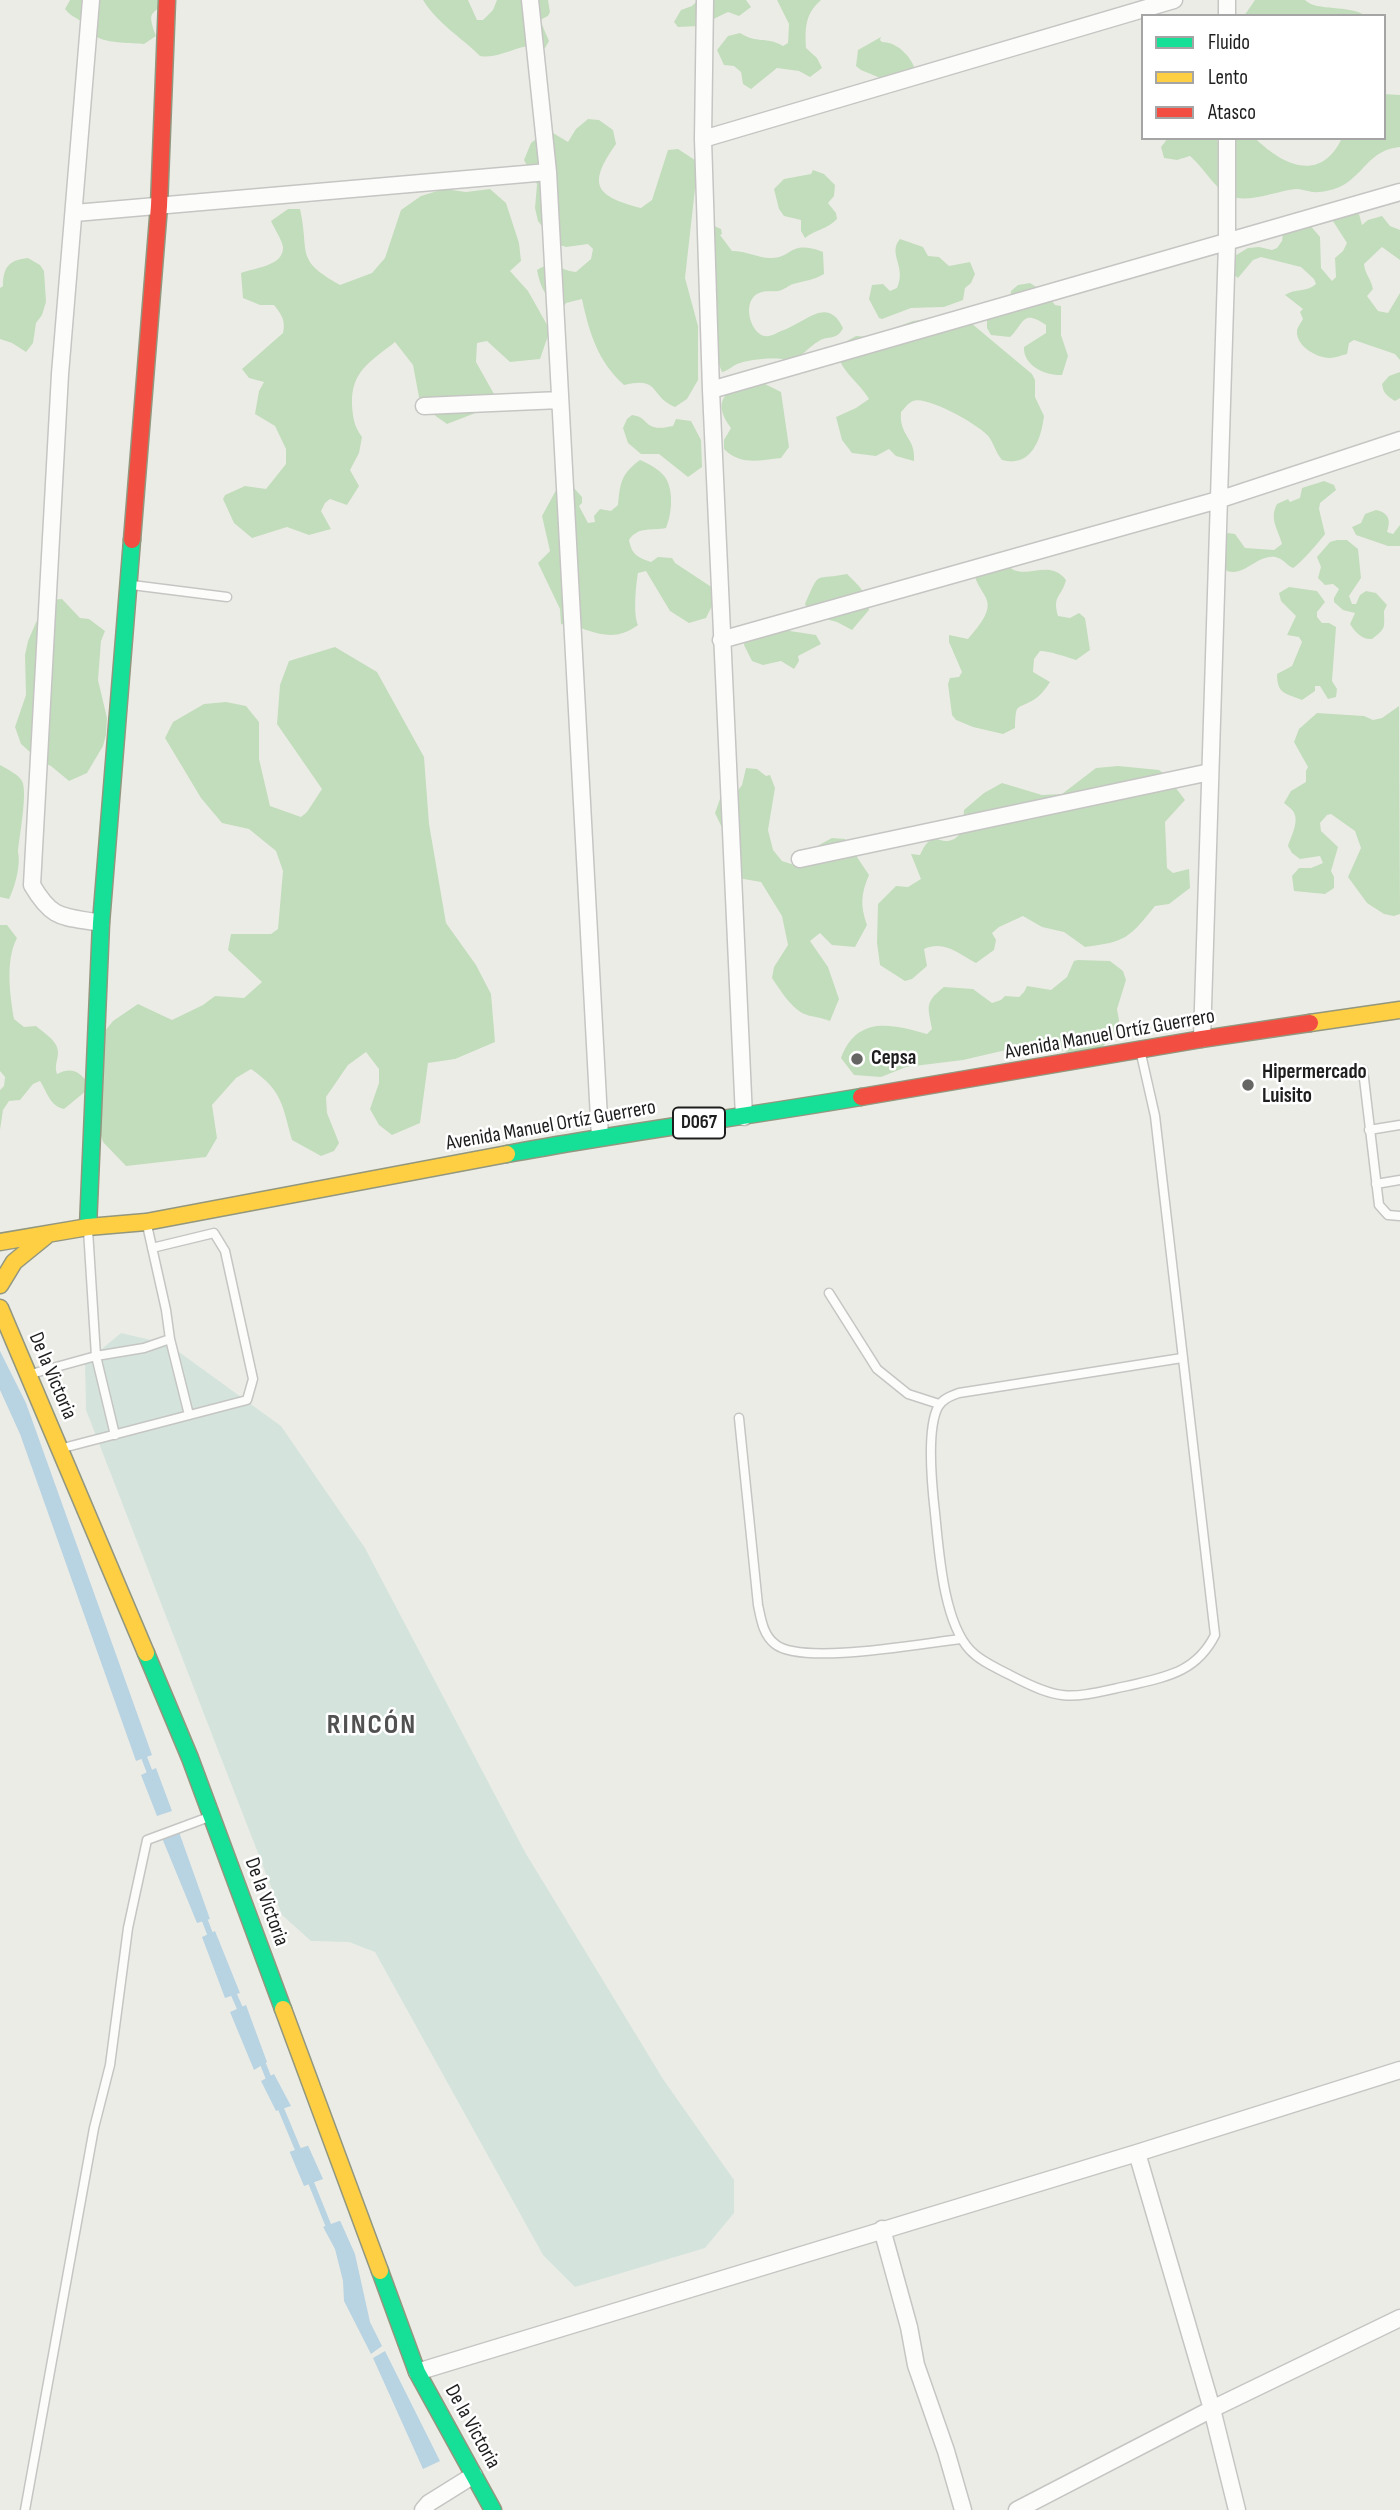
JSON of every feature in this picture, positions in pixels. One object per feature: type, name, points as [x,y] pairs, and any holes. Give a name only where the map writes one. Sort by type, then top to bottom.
[{"type":"main road","points":[[88,1227],[101,923],[159,206],[167,0]]},
{"type":"main road","name":"Avenida Manuel Ortíz Guerrero","points":[[0,1242],[88,1227],[146,1222],[600,1136],[744,1117],[1202,1039],[1400,1010]]},
{"type":"main road","points":[[0,1285],[14,1262],[47,1235]]},
{"type":"main road","name":"De la Victoria","points":[[0,1308],[190,1758],[417,2372],[493,2510]]},
{"type":"street","points":[[91,0],[60,374],[32,886],[41,901],[54,914],[101,923]]},
{"type":"street","points":[[530,0],[548,172],[600,1136]]},
{"type":"street","points":[[705,0],[703,139],[711,390],[744,1117]]},
{"type":"street","points":[[703,139],[1174,0]]},
{"type":"street","points":[[1202,1039],[1227,243],[1227,140]]},
{"type":"street","points":[[75,214],[548,172]]},
{"type":"street","points":[[711,390],[1400,192]]},
{"type":"street","points":[[424,406],[560,400]]},
{"type":"street","points":[[721,640],[1218,500],[1400,440]]},
{"type":"street","points":[[800,859],[1210,772]]},
{"type":"street","points":[[417,2372],[1137,2153],[1400,2070]]},
{"type":"street","points":[[1137,2153],[1212,2409],[1237,2510]]},
{"type":"street","points":[[882,2230],[909,2328],[916,2365],[963,2510]]},
{"type":"street","points":[[1017,2510],[1212,2409],[1400,2318]]},
{"type":"street","points":[[423,2510],[429,2502],[474,2475]]},
{"type":"lane","points":[[129,585],[227,597]]},
{"type":"lane","points":[[1141,1051],[1155,1116],[1215,1635],[1210,1646],[1186,1669],[1160,1678],[1082,1696],[1060,1697],[1041,1692],[982,1661],[970,1651],[954,1624],[937,1539],[931,1476],[934,1419],[939,1405],[946,1398],[959,1393],[1182,1358]]},
{"type":"lane","points":[[1363,1070],[1379,1205],[1388,1215],[1400,1216]]},
{"type":"lane","points":[[1369,1130],[1400,1125]]},
{"type":"lane","points":[[1376,1184],[1400,1180]]},
{"type":"lane","points":[[146,1222],[189,1415]]},
{"type":"lane","points":[[88,1227],[96,1356],[115,1435]]},
{"type":"lane","points":[[60,1449],[247,1400],[253,1379],[225,1251],[215,1233],[152,1248]]},
{"type":"lane","points":[[829,1293],[877,1369],[908,1394],[939,1405]]},
{"type":"lane","points":[[28,1374],[96,1356],[144,1348],[170,1339]]},
{"type":"lane","points":[[739,1418],[758,1605],[765,1633],[774,1644],[786,1650],[852,1652],[961,1639]]},
{"type":"lane","points":[[25,2510],[94,2128],[110,2065],[128,1928],[146,1840],[211,1816]]},
{"type":"green space","points":[[70,0],[167,0],[151,16],[156,36],[144,44],[114,42],[97,37],[65,9]]},
{"type":"green space","points":[[423,0],[468,0],[477,20],[483,20],[493,10],[497,0],[548,0],[550,12],[540,20],[549,41],[545,48],[528,46],[497,55],[480,56],[443,23]]},
{"type":"green space","points":[[698,0],[746,0],[751,7],[739,16],[728,12],[699,26],[678,27],[674,22],[681,10],[692,6]]},
{"type":"green space","points":[[777,0],[821,0],[809,16],[806,48],[817,58],[822,68],[810,77],[799,71],[777,68],[751,89],[743,84],[741,72],[734,66],[724,65],[717,50],[728,36],[740,33],[783,46],[788,43],[789,24]]},
{"type":"green space","points":[[1255,0],[1305,0],[1317,6],[1362,14],[1245,14]]},
{"type":"green space","points":[[881,37],[882,42],[894,45],[904,52],[914,67],[916,73],[902,87],[856,66],[858,50]]},
{"type":"green space","points":[[1386,94],[1400,95],[1400,147],[1377,155],[1348,182],[1331,190],[1316,192],[1296,189],[1252,198],[1235,198],[1217,186],[1190,156],[1177,160],[1164,158],[1161,147],[1166,140],[1217,140],[1219,144],[1229,147],[1231,140],[1257,140],[1277,156],[1301,165],[1313,165],[1323,161],[1341,140],[1386,140]]},
{"type":"green space","points":[[588,119],[599,120],[613,130],[616,144],[601,170],[599,179],[600,187],[614,199],[641,208],[652,200],[668,150],[678,149],[698,162],[685,278],[698,326],[698,380],[687,399],[675,407],[649,385],[624,385],[607,366],[596,346],[582,299],[566,303],[563,308],[548,297],[540,283],[537,270],[552,266],[576,272],[591,259],[593,249],[588,244],[566,247],[560,245],[538,221],[535,208],[537,184],[524,160],[531,143],[548,130],[568,142],[576,129]]},
{"type":"green space","points":[[813,170],[824,174],[835,185],[834,196],[828,203],[837,219],[805,238],[801,231],[801,220],[784,216],[779,209],[774,189],[784,179],[811,174]]},
{"type":"green space","points":[[444,189],[466,192],[490,189],[506,203],[519,243],[521,261],[510,271],[528,291],[550,330],[540,359],[510,362],[487,341],[477,343],[476,362],[494,394],[478,412],[447,424],[430,412],[419,397],[413,365],[395,342],[364,368],[355,384],[353,414],[362,437],[359,453],[350,470],[359,486],[347,505],[330,499],[325,503],[321,511],[331,529],[309,535],[287,527],[252,538],[234,523],[223,499],[225,495],[245,486],[266,489],[286,464],[286,449],[275,426],[255,414],[259,391],[264,382],[249,378],[242,369],[283,333],[284,324],[274,305],[260,305],[243,298],[241,273],[267,265],[279,258],[283,247],[271,221],[288,209],[300,209],[306,254],[325,276],[340,285],[372,273],[385,258],[401,210],[421,196]]},
{"type":"green space","points":[[1351,203],[1359,214],[1362,225],[1382,216],[1390,226],[1400,230],[1400,260],[1382,247],[1364,264],[1373,289],[1367,296],[1378,311],[1388,313],[1400,293],[1400,360],[1395,354],[1354,340],[1349,343],[1347,354],[1332,358],[1319,356],[1303,346],[1297,336],[1297,330],[1303,319],[1300,312],[1303,309],[1285,295],[1316,284],[1301,267],[1261,257],[1253,260],[1238,278],[1233,274],[1233,257],[1248,248],[1277,248],[1282,241],[1284,225],[1309,224],[1320,237],[1321,268],[1332,281],[1336,277],[1335,258],[1347,243],[1331,218]]},
{"type":"green space","points":[[712,225],[721,229],[720,235],[732,251],[770,258],[783,256],[797,248],[823,252],[824,274],[780,290],[757,294],[752,299],[750,318],[760,334],[771,335],[823,312],[837,318],[843,328],[841,332],[819,341],[789,361],[771,358],[749,361],[722,372],[713,335]]},
{"type":"green space","points":[[900,239],[923,247],[928,256],[939,257],[949,266],[970,262],[975,274],[965,288],[963,300],[944,307],[911,308],[879,318],[869,299],[872,285],[883,284],[890,291],[897,288],[900,273],[895,250]]},
{"type":"green space","points":[[28,258],[40,265],[44,271],[46,302],[36,323],[33,343],[26,352],[0,339],[0,288],[3,286],[8,266]]},
{"type":"green space","points":[[1030,283],[1046,293],[1055,305],[1061,306],[1061,335],[1068,356],[1062,375],[1043,372],[1027,360],[1025,354],[1024,347],[1046,333],[1046,325],[1028,318],[1010,337],[991,335],[987,328],[987,318],[1010,304],[1011,291],[1018,285]]},
{"type":"green space","points":[[939,317],[971,323],[1032,374],[1035,380],[1035,397],[1044,416],[1037,443],[1027,456],[1020,460],[1002,460],[989,437],[975,425],[952,412],[920,400],[911,402],[901,412],[902,427],[913,447],[914,461],[896,456],[889,449],[876,456],[852,453],[842,440],[836,417],[869,399],[840,361],[838,346],[856,336],[869,337],[913,321]]},
{"type":"green space","points":[[1400,372],[1400,398],[1395,401],[1386,394],[1382,384],[1389,376]]},
{"type":"green space","points":[[747,375],[781,392],[789,447],[781,458],[744,460],[724,449],[724,440],[731,428],[722,411],[722,404],[727,393]]},
{"type":"green space","points":[[632,415],[658,428],[673,426],[676,419],[691,421],[701,440],[702,467],[688,477],[659,454],[641,454],[628,443],[623,428]]},
{"type":"green space","points":[[640,460],[657,469],[665,477],[670,488],[671,509],[666,528],[637,533],[629,540],[632,549],[639,557],[651,562],[658,557],[672,558],[675,563],[719,592],[706,618],[689,623],[670,611],[646,571],[638,573],[637,578],[635,607],[638,625],[628,631],[609,635],[561,624],[560,609],[538,563],[550,551],[542,516],[565,478],[582,497],[579,506],[588,523],[595,522],[594,516],[600,509],[611,511],[618,505],[623,479]]},
{"type":"green space","points":[[1324,481],[1334,485],[1336,490],[1320,503],[1325,534],[1301,562],[1293,568],[1278,558],[1268,557],[1245,569],[1227,571],[1223,565],[1222,539],[1228,533],[1235,534],[1245,548],[1274,550],[1282,544],[1274,519],[1277,504],[1300,498],[1302,488]]},
{"type":"green space","points":[[1376,510],[1388,518],[1387,532],[1393,534],[1400,525],[1400,546],[1388,546],[1356,535],[1352,527],[1361,523],[1365,514]]},
{"type":"green space","points":[[1347,540],[1358,549],[1361,578],[1349,596],[1352,604],[1356,604],[1360,595],[1366,591],[1376,593],[1387,605],[1384,611],[1384,627],[1372,639],[1359,635],[1350,624],[1355,613],[1343,610],[1334,602],[1339,589],[1333,584],[1325,585],[1318,578],[1321,567],[1317,557],[1330,542]]},
{"type":"green space","points":[[1007,565],[1021,572],[1052,570],[1066,580],[1057,600],[1058,616],[1070,618],[1079,613],[1085,618],[1090,650],[1076,660],[1040,651],[1034,659],[1033,672],[1050,682],[1037,697],[1018,708],[1015,728],[1003,734],[973,727],[956,720],[952,715],[948,684],[950,678],[959,677],[962,672],[949,642],[949,635],[968,639],[987,609],[988,603],[974,572]]},
{"type":"green space","points":[[847,574],[862,590],[869,604],[869,610],[852,630],[837,622],[810,615],[805,604],[819,578]]},
{"type":"green space","points":[[1289,587],[1317,591],[1325,602],[1317,612],[1317,617],[1322,623],[1336,627],[1332,681],[1337,689],[1336,697],[1328,699],[1320,686],[1315,686],[1315,691],[1302,700],[1280,689],[1277,674],[1292,666],[1302,642],[1299,637],[1287,635],[1296,616],[1281,601],[1279,593]]},
{"type":"green space","points":[[62,599],[80,618],[89,619],[105,631],[101,641],[98,680],[107,718],[106,735],[103,746],[87,773],[69,781],[21,744],[15,727],[26,695],[25,655],[28,641],[44,604],[49,600]]},
{"type":"green space","points":[[787,628],[790,631],[816,635],[821,644],[798,656],[799,661],[794,669],[781,661],[763,665],[752,661],[744,645],[746,634]]},
{"type":"green space","points":[[335,647],[377,672],[424,757],[429,824],[446,923],[476,965],[491,994],[495,1042],[455,1059],[428,1063],[420,1123],[392,1135],[379,1125],[370,1109],[379,1083],[379,1069],[366,1052],[348,1065],[326,1097],[327,1113],[339,1143],[334,1151],[321,1156],[292,1140],[280,1100],[270,1084],[251,1069],[236,1078],[212,1105],[217,1138],[206,1157],[126,1166],[103,1142],[98,1127],[94,1044],[113,1021],[138,1004],[172,1020],[215,996],[244,998],[262,982],[228,950],[231,934],[271,934],[278,929],[283,871],[276,851],[249,829],[222,823],[201,798],[165,738],[173,722],[204,704],[226,702],[246,706],[259,722],[259,759],[270,806],[301,817],[322,789],[277,724],[280,685],[289,661]]},
{"type":"green space","points":[[1399,706],[1400,914],[1384,914],[1367,903],[1348,877],[1361,848],[1355,831],[1331,814],[1320,823],[1321,831],[1338,847],[1331,871],[1334,888],[1325,894],[1294,891],[1292,876],[1299,868],[1311,868],[1323,863],[1320,856],[1300,859],[1288,846],[1296,819],[1293,811],[1284,803],[1291,791],[1306,782],[1308,767],[1294,742],[1299,729],[1317,713],[1364,716],[1373,720],[1382,718]]},
{"type":"green space","points":[[0,765],[18,776],[24,787],[18,869],[9,899],[0,897]]},
{"type":"green space","points":[[1118,766],[1159,770],[1185,800],[1165,822],[1167,868],[1173,873],[1189,869],[1190,888],[1169,904],[1155,906],[1126,937],[1110,943],[1085,947],[1064,932],[1042,927],[1023,916],[992,933],[996,940],[994,950],[976,963],[951,949],[938,946],[924,949],[927,966],[912,979],[905,981],[880,965],[877,943],[878,904],[896,886],[908,887],[921,879],[911,854],[920,855],[932,839],[946,841],[956,838],[961,830],[964,810],[984,793],[1002,783],[1042,795],[1062,794],[1096,768]]},
{"type":"green space","points":[[746,768],[757,769],[766,776],[770,775],[775,788],[768,830],[773,850],[782,861],[797,866],[814,859],[819,845],[832,838],[845,839],[869,875],[862,900],[867,925],[855,947],[832,945],[820,933],[810,941],[828,967],[839,999],[830,1021],[798,1010],[772,978],[774,967],[788,945],[782,916],[761,882],[738,878],[724,858],[724,832],[715,813],[721,796],[734,796],[742,785]]},
{"type":"green space","points":[[0,925],[7,925],[17,938],[10,967],[14,1019],[24,1027],[36,1026],[53,1041],[58,1052],[57,1074],[74,1071],[88,1083],[86,1091],[64,1109],[52,1102],[40,1081],[33,1084],[20,1100],[9,1101],[3,1110],[0,1130],[0,1090],[4,1086],[5,1077],[0,1071]]},
{"type":"green space","points":[[1074,961],[1110,961],[1123,971],[1126,980],[1117,1009],[1117,1033],[1101,1048],[1068,1052],[1032,1044],[963,1060],[906,1067],[881,1077],[854,1075],[841,1058],[848,1044],[866,1029],[889,1026],[927,1034],[932,1029],[930,1001],[944,987],[973,989],[992,1003],[1005,996],[1019,997],[1027,986],[1051,990],[1067,977]]},
{"type":"shaded area","points":[[121,1333],[168,1344],[281,1426],[365,1548],[525,1852],[663,2079],[734,2180],[734,2213],[705,2248],[575,2287],[543,2255],[375,1952],[349,1942],[311,1941],[282,1915],[86,1410],[85,1363]]},
{"type":"water","points":[[0,1351],[26,1403],[152,1755],[136,1761],[20,1434],[0,1390]]},
{"type":"water","points":[[156,1768],[172,1811],[157,1816],[141,1775]]},
{"type":"water","points":[[179,1832],[210,1919],[197,1923],[162,1838]]},
{"type":"water","points":[[215,1931],[240,1993],[225,1998],[202,1937]]},
{"type":"water","points":[[246,2005],[267,2062],[254,2070],[230,2012]]},
{"type":"water","points":[[274,2074],[291,2106],[276,2111],[261,2081]]},
{"type":"water","points":[[306,2141],[323,2179],[304,2186],[288,2148]]},
{"type":"water","points":[[338,2216],[355,2254],[370,2322],[382,2346],[371,2354],[344,2301],[343,2281],[335,2249],[321,2223]]},
{"type":"water","points":[[385,2351],[440,2461],[423,2469],[373,2358]]},
{"type":"pier","points":[[305,2138],[310,2145],[286,2153],[286,2145]]},
{"type":"pier","points":[[337,2213],[342,2220],[320,2228],[319,2220]]},
{"type":"pier","points":[[459,2490],[465,2502],[449,2510],[441,2510],[437,2503]]},
{"type":"waterway","points":[[142,1752],[152,1778]]},
{"type":"waterway","points":[[202,1913],[212,1939]]},
{"type":"waterway","points":[[231,1988],[242,2013]]},
{"type":"waterway","points":[[261,2059],[271,2084]]},
{"type":"waterway","points":[[279,2104],[299,2152]]},
{"type":"waterway","points":[[308,2175],[329,2227]]},
{"type":"traffic: fast","points":[[88,1227],[101,923],[132,540]]},
{"type":"traffic: fast","points":[[507,1154],[861,1097]]},
{"type":"traffic: fast","points":[[146,1653],[190,1758],[283,2009]]},
{"type":"traffic: fast","points":[[380,2271],[417,2372],[493,2510]]},
{"type":"traffic: slow","points":[[1310,1023],[1400,1010]]},
{"type":"traffic: slow","points":[[0,1242],[88,1227],[146,1222],[507,1154]]},
{"type":"traffic: slow","points":[[0,1285],[14,1262],[46,1236]]},
{"type":"traffic: slow","points":[[0,1308],[146,1653]]},
{"type":"traffic: slow","points":[[283,2009],[380,2271]]},
{"type":"traffic: jam","points":[[132,540],[159,206],[167,0]]},
{"type":"traffic: jam","points":[[861,1097],[1310,1023]]},
{"type":"place","name":"Cepsa","points":[[857,1059]]},
{"type":"place","name":"Hipermercado Luisito","points":[[1248,1085]]},
{"type":"district","name":"RINCÓN","points":[[372,1726]]}]
